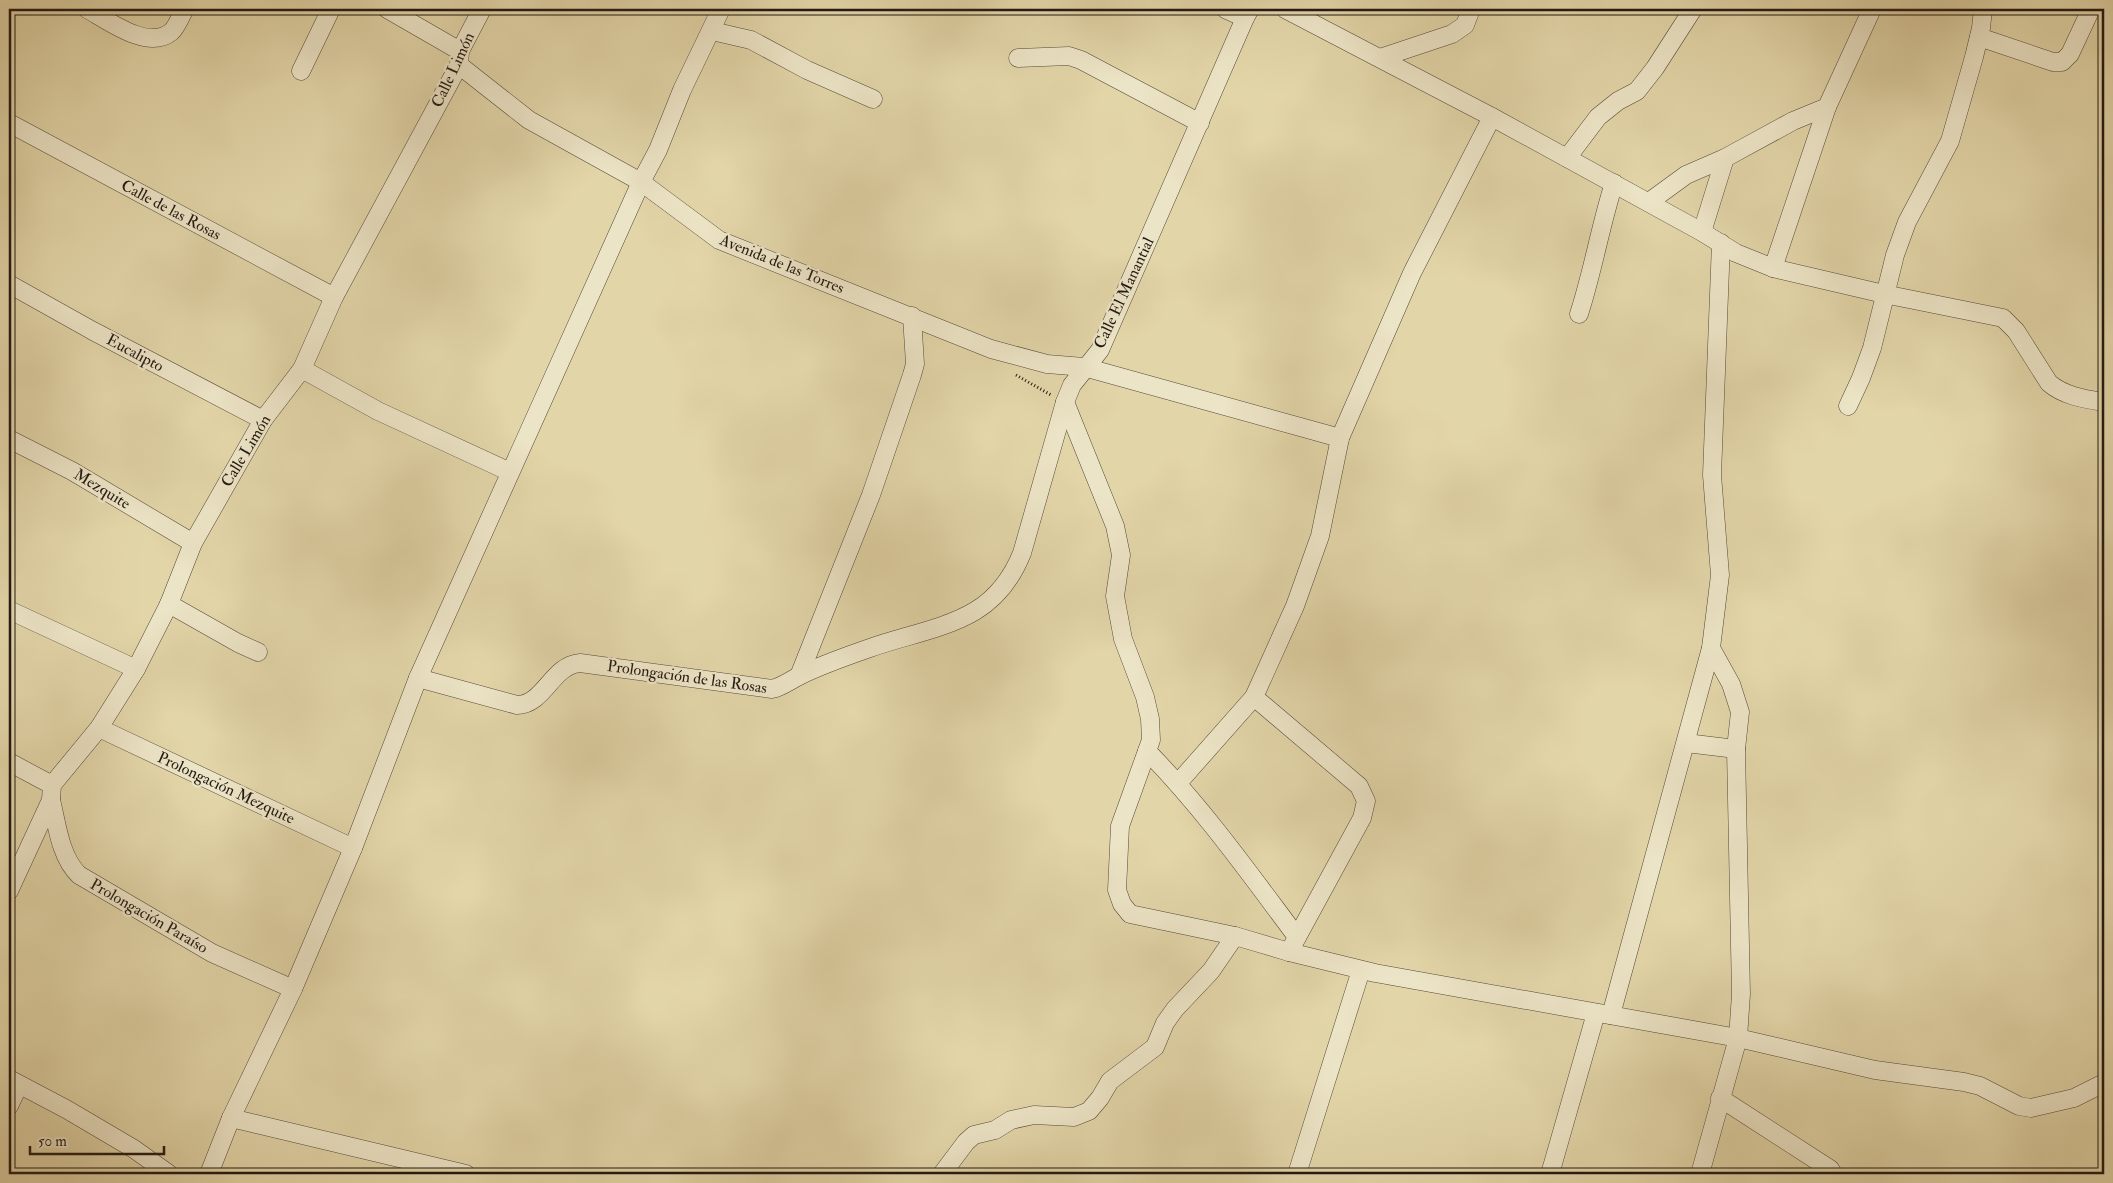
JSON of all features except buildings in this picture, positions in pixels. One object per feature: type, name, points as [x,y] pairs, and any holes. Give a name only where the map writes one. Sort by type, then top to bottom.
[{"type":"street","points":[[87,9],[130,33],[151,39],[171,32],[185,9]]},
{"type":"street","points":[[301,71],[331,9]]},
{"type":"street","name":"Avenida de las Torres","points":[[387,9],[459,58],[529,120],[641,182],[719,240],[991,349],[1048,364],[1084,368],[1340,438]]},
{"type":"street","name":"Calle Limón","points":[[9,891],[51,793],[99,728],[136,669],[169,604],[193,543],[263,420],[302,369],[334,297],[459,58],[482,9]]},
{"type":"street","points":[[209,1174],[231,1118],[293,989],[353,848],[418,678],[641,182],[658,150],[682,90],[721,9]]},
{"type":"street","points":[[1225,9],[1248,13]]},
{"type":"street","points":[[1285,9],[1492,117],[1649,202],[1736,253],[1773,268],[1884,294],[2003,318],[2016,331],[2049,383],[2061,391],[2103,398]]},
{"type":"street","points":[[1380,58],[1452,34],[1465,25],[1471,9]]},
{"type":"street","points":[[1567,158],[1598,117],[1618,101],[1637,91],[1655,68],[1692,9]]},
{"type":"street","points":[[1773,268],[1826,107],[1872,9]]},
{"type":"street","points":[[1848,406],[1872,348],[1894,255],[1907,222],[1950,141],[1979,37],[1983,9]]},
{"type":"street","points":[[1979,37],[2053,62],[2062,62],[2070,54],[2091,9]]},
{"type":"street","name":"Calle El Manantial","points":[[989,601],[1010,579],[1022,553],[1065,402],[1072,385],[1100,350],[1248,13]]},
{"type":"street","points":[[712,31],[750,40],[807,70],[873,99]]},
{"type":"street","points":[[1018,58],[1068,56],[1081,60],[1200,123]]},
{"type":"street","points":[[1649,202],[1686,175],[1725,158],[1793,121],[1826,107]]},
{"type":"street","points":[[1178,783],[1254,697],[1296,606],[1320,536],[1340,438],[1412,274],[1492,117]]},
{"type":"street","name":"Calle de las Rosas","points":[[9,123],[334,297]]},
{"type":"street","points":[[1702,232],[1725,158]]},
{"type":"street","points":[[1579,314],[1591,277],[1603,219],[1614,184]]},
{"type":"street","points":[[1550,1174],[1603,1014],[1686,743],[1711,648],[1720,574],[1712,475],[1721,243]]},
{"type":"street","name":"Eucalipto","points":[[9,284],[93,331],[263,420]]},
{"type":"street","points":[[799,676],[871,495],[912,375],[915,364],[912,316]]},
{"type":"street","points":[[302,369],[378,411],[510,472]]},
{"type":"street","points":[[1065,402],[1115,526],[1121,555],[1115,596],[1123,639],[1145,697],[1148,712],[1151,740],[1120,826],[1117,890],[1122,904],[1130,914],[1235,936],[1293,945],[1361,970],[1738,1038],[1875,1070],[1980,1086],[2019,1106],[2031,1108],[2074,1098],[2104,1083]]},
{"type":"street","name":"Mezquite","points":[[9,439],[72,471],[193,543]]},
{"type":"street","name":"Prolongación de las Rosas","points":[[418,678],[517,705],[531,702],[561,671],[573,664],[596,665],[765,690],[780,688],[799,676],[870,648],[959,619],[989,601]]},
{"type":"street","points":[[169,604],[238,643],[258,652]]},
{"type":"street","points":[[9,610],[136,669]]},
{"type":"street","points":[[1700,1174],[1738,1038],[1741,994],[1736,748],[1740,712],[1731,684],[1711,648]]},
{"type":"street","points":[[1254,697],[1359,786],[1366,800],[1362,818],[1293,945]]},
{"type":"street","name":"Prolongación Mezquite","points":[[99,728],[353,848]]},
{"type":"street","points":[[1686,743],[1736,748]]},
{"type":"street","points":[[1147,751],[1178,783],[1233,852],[1293,945]]},
{"type":"street","points":[[9,762],[51,793]]},
{"type":"street","name":"Prolongación Paraíso","points":[[51,793],[63,848],[71,866],[79,875],[212,953],[293,989]]},
{"type":"street","points":[[942,1174],[966,1142],[974,1135],[995,1130],[1011,1120],[1034,1114],[1074,1118],[1089,1111],[1100,1098],[1110,1080],[1155,1047],[1165,1023],[1211,971],[1235,936]]},
{"type":"street","points":[[1297,1174],[1361,970]]},
{"type":"street","points":[[9,1106],[14,1082],[66,1109],[134,1149],[169,1174]]},
{"type":"street","points":[[1720,1098],[1830,1169],[1833,1174]]},
{"type":"street","points":[[231,1118],[466,1174]]}]
